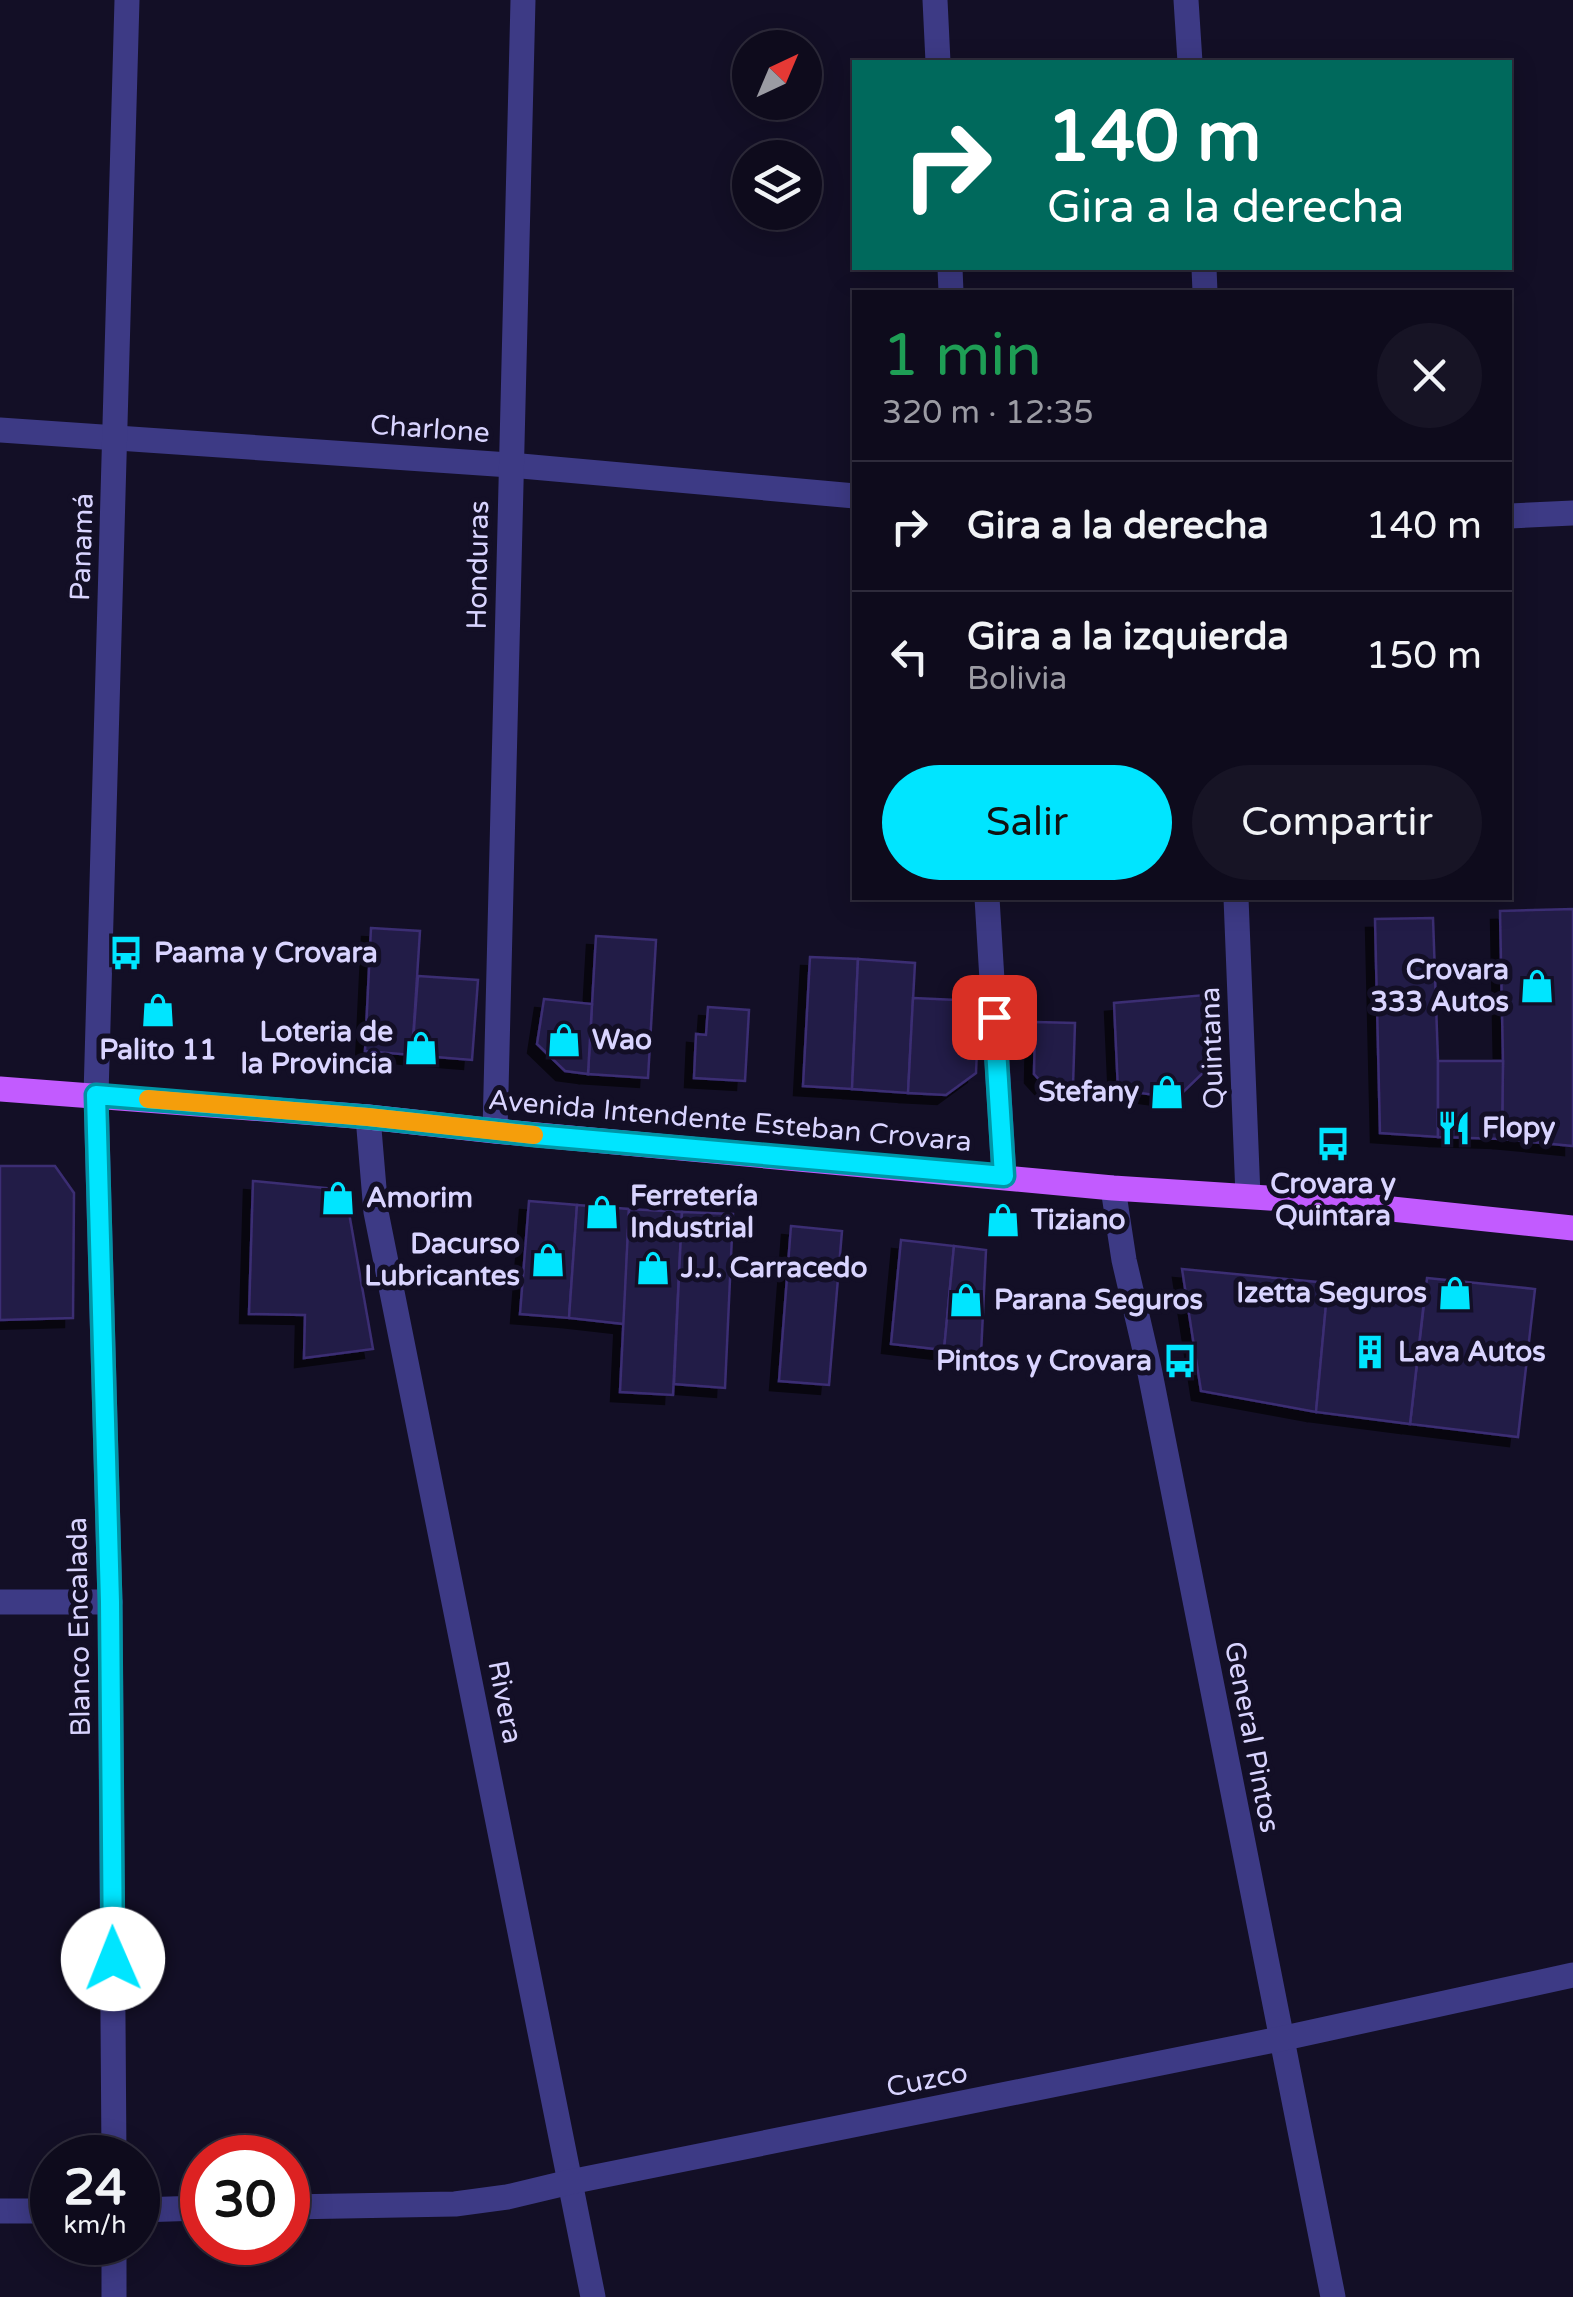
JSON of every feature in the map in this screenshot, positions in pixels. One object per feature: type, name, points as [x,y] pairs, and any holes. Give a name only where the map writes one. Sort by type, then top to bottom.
[{"type":"main road","name":"Avenida Intendente Esteban Crovara","points":[[0,1089],[368,1117],[1113,1188],[1316,1201],[1573,1228]]},
{"type":"street","name":"Panamá","points":[[96,1095],[127,0]]},
{"type":"street","name":"Honduras","points":[[495,1131],[523,0]]},
{"type":"street","points":[[935,0],[938,60]]},
{"type":"street","points":[[1186,0],[1190,60]]},
{"type":"street","name":"Charlone","points":[[0,430],[510,465],[852,496]]},
{"type":"street","points":[[1512,516],[1573,513]]},
{"type":"street","points":[[987,900],[1004,1176]]},
{"type":"street","name":"Quintana","points":[[1236,900],[1248,1196]]},
{"type":"street","name":"Blanco Encalada","points":[[96,1095],[110,1602],[114,2135]]},
{"type":"street","name":"Rivera","points":[[368,1117],[376,1212],[593,2297]]},
{"type":"street","name":"General Pintos","points":[[1113,1188],[1124,1260],[1152,1383],[1333,2297]]},
{"type":"street","points":[[0,1602],[110,1602]]},
{"type":"street","name":"Cuzco","points":[[310,2207],[454,2204],[507,2197],[1280,2039],[1573,1974]]},
{"type":"street","points":[[0,2212],[30,2211]]},
{"type":"street","points":[[114,2265],[114,2297]]},
{"type":"building","name":"Crovara 333 Autos","points":[[1573,909],[1573,1146],[1502,1139],[1500,911]]},
{"type":"building","points":[[1433,918],[1438,1137],[1380,1133],[1375,919]]},
{"type":"building","points":[[371,928],[420,931],[412,1055],[365,1051]]},
{"type":"building","points":[[596,936],[656,940],[648,1078],[588,1074]]},
{"type":"building","points":[[810,957],[858,959],[852,1089],[803,1086]]},
{"type":"building","points":[[858,959],[915,963],[908,1093],[852,1089]]},
{"type":"building","points":[[418,976],[478,980],[472,1060],[412,1055]]},
{"type":"building","points":[[1205,995],[1205,1071],[1177,1098],[1118,1090],[1114,1003]]},
{"type":"building","points":[[913,998],[979,1001],[976,1073],[946,1095],[908,1093]]},
{"type":"building","name":"Wao","points":[[544,999],[592,1004],[588,1074],[565,1071],[537,1044]]},
{"type":"building","points":[[708,1007],[749,1010],[745,1081],[694,1078],[696,1034],[706,1035]]},
{"type":"building","points":[[1035,1022],[1075,1023],[1073,1086],[1044,1085],[1034,1074]]},
{"type":"building","points":[[1438,1061],[1503,1061],[1502,1139],[1438,1137]]},
{"type":"building","points":[[0,1166],[55,1166],[74,1193],[73,1318],[0,1320]]},
{"type":"building","points":[[253,1181],[345,1190],[373,1349],[304,1358],[305,1315],[249,1314]]},
{"type":"building","name":"Dacurso Lubricantes","points":[[529,1201],[577,1205],[569,1318],[520,1314]]},
{"type":"building","points":[[577,1205],[629,1209],[624,1324],[569,1318]]},
{"type":"building","name":"J.J. Carracedo","points":[[629,1209],[682,1212],[673,1395],[620,1392]]},
{"type":"building","points":[[682,1212],[733,1214],[725,1388],[674,1384]]},
{"type":"building","points":[[791,1226],[842,1231],[829,1385],[779,1381]]},
{"type":"building","points":[[901,1240],[954,1246],[944,1350],[891,1344]]},
{"type":"building","name":"Parana Seguros","points":[[954,1246],[986,1250],[981,1354],[944,1350]]},
{"type":"building","points":[[1182,1269],[1328,1283],[1316,1412],[1201,1391]]},
{"type":"building","points":[[1427,1278],[1535,1289],[1518,1437],[1410,1424]]},
{"type":"building","name":"Lava Autos","points":[[1328,1283],[1425,1292],[1410,1424],[1316,1412]]},
{"type":"slow traffic","points":[[148,1099],[534,1135]]},
{"type":"place","name":"Paama y Crovara","points":[[126,953]]},
{"type":"place","name":"Crovara 333 Autos","points":[[1537,986]]},
{"type":"place","name":"Palito 11","points":[[158,1010]]},
{"type":"place","name":"Wao","points":[[564,1040]]},
{"type":"place","name":"Loteria de la Provincia","points":[[421,1048]]},
{"type":"place","name":"Stefany","points":[[1167,1092]]},
{"type":"place","name":"Flopy","points":[[1454,1128]]},
{"type":"place","name":"Crovara y Quintara","points":[[1333,1144]]},
{"type":"place","name":"Amorim","points":[[338,1198]]},
{"type":"place","name":"Ferretería Industrial","points":[[602,1212]]},
{"type":"place","name":"Tiziano","points":[[1003,1220]]},
{"type":"place","name":"Dacurso Lubricantes","points":[[548,1260]]},
{"type":"place","name":"J.J. Carracedo","points":[[653,1268]]},
{"type":"place","name":"Izetta Seguros","points":[[1455,1293]]},
{"type":"place","name":"Parana Seguros","points":[[966,1300]]},
{"type":"place","name":"Lava Autos","points":[[1370,1352]]},
{"type":"place","name":"Pintos y Crovara","points":[[1180,1361]]},
{"type":"route","points":[[113,1959],[110,1602],[96,1095],[1004,1176],[994,1017]]}]
